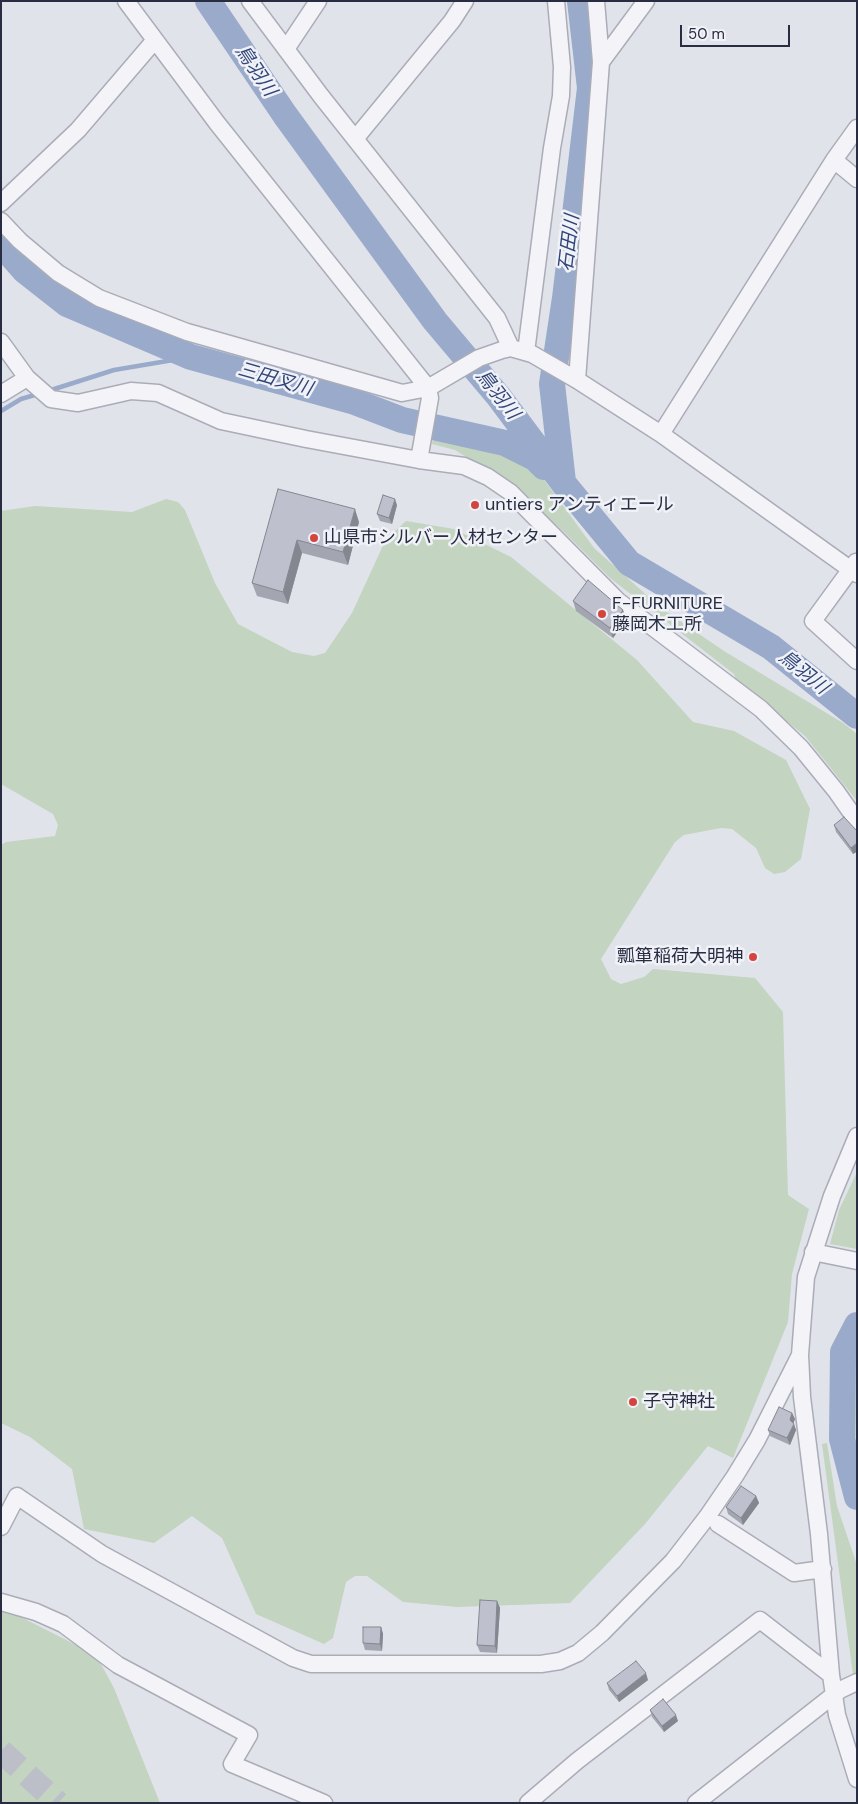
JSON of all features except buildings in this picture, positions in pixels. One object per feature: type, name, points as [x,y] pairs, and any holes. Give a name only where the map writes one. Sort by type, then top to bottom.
[{"type":"street","points":[[126,1],[217,123],[433,388],[420,456]]},
{"type":"street","points":[[250,1],[355,139],[497,318],[518,351],[574,378],[661,434],[855,568],[813,621],[857,661]]},
{"type":"street","points":[[286,49],[318,1]]},
{"type":"street","points":[[355,139],[452,21],[465,1]]},
{"type":"street","points":[[518,351],[561,96],[562,67],[556,1]]},
{"type":"street","points":[[574,378],[601,62],[596,1]]},
{"type":"street","points":[[601,62],[646,1]]},
{"type":"street","points":[[1,203],[78,130],[155,40]]},
{"type":"street","points":[[661,434],[834,160],[857,128]]},
{"type":"street","points":[[834,160],[857,178]]},
{"type":"street","points":[[1,221],[20,241],[58,273],[99,298],[187,332],[346,379],[402,393],[433,388],[479,358],[518,351]]},
{"type":"street","points":[[1,342],[32,383],[51,399],[78,403],[131,391],[158,393],[221,420],[420,456],[464,466],[488,477],[510,492],[618,601],[761,709],[801,748],[857,820]]},
{"type":"street","points":[[1,394],[32,383]]},
{"type":"street","points":[[857,1136],[832,1196],[806,1277],[800,1355],[808,1458],[823,1569],[831,1675],[838,1691],[837,1715],[857,1779]]},
{"type":"street","points":[[815,1253],[857,1261]]},
{"type":"street","points":[[1,1527],[17,1496],[102,1554],[293,1658],[311,1664],[541,1664],[560,1661],[578,1653],[602,1633],[674,1561],[735,1476],[757,1440],[800,1355]]},
{"type":"street","points":[[718,1524],[794,1573],[823,1569]]},
{"type":"street","points":[[1,1602],[36,1612],[63,1624],[118,1665],[250,1735],[232,1764],[324,1803]]},
{"type":"street","points":[[528,1803],[577,1761],[760,1620],[831,1675]]},
{"type":"street","points":[[696,1803],[838,1691],[857,1682]]},
{"type":"green space","points":[[434,433],[476,441],[521,458],[540,474],[594,548],[661,608],[724,651],[843,723],[857,734],[857,801],[805,736],[736,680],[734,674],[610,578],[564,532],[510,485],[455,450],[432,444]]},
{"type":"green space","points":[[166,499],[178,502],[185,510],[215,583],[238,624],[292,652],[314,656],[325,653],[352,613],[386,539],[406,521],[454,529],[511,557],[637,660],[693,722],[734,731],[786,760],[810,809],[801,859],[785,872],[774,874],[765,868],[756,848],[732,829],[721,828],[684,835],[675,842],[601,959],[611,979],[621,984],[644,977],[653,969],[755,978],[783,1012],[788,1195],[809,1209],[792,1274],[788,1322],[733,1458],[708,1446],[645,1524],[570,1603],[457,1607],[403,1602],[367,1576],[355,1576],[346,1582],[333,1638],[324,1644],[256,1614],[222,1538],[192,1516],[154,1543],[84,1529],[72,1469],[30,1437],[1,1423],[1,845],[6,842],[55,836],[58,825],[53,814],[1,784],[1,511],[35,506],[132,512]]},
{"type":"green space","points":[[857,1172],[857,1249],[830,1244],[839,1210]]},
{"type":"green space","points":[[857,1337],[857,1450],[851,1408],[854,1345]]},
{"type":"green space","points":[[827,1443],[837,1506],[857,1565],[857,1674],[853,1675],[822,1444]]},
{"type":"green space","points":[[1,1607],[96,1655],[114,1688],[160,1803],[1,1803]]},
{"type":"waterway","name":"鳥羽川","points":[[208,1],[285,115],[435,321],[499,397],[564,484],[629,563],[771,647],[857,716]]},
{"type":"waterway","name":"石田川","points":[[563,482],[552,384],[565,298],[590,88],[580,1]]},
{"type":"waterway","name":"三田叉川","points":[[1,244],[25,271],[67,304],[191,357],[355,402],[402,420],[505,443],[535,458],[544,467]]},
{"type":"waterway","points":[[48,391],[114,370],[191,357]]},
{"type":"waterway","points":[[1,411],[21,399],[38,394]]},
{"type":"waterway","name":"鳥羽川","points":[[857,1325],[843,1352],[842,1439],[857,1497]]},
{"type":"tunnel","points":[[1,1751],[58,1803]]},
{"type":"place","name":"untiers アンティエール","points":[[475,505]]},
{"type":"place","name":"山県市シルバー人材センター","points":[[314,538]]},
{"type":"place","name":"F-FURNITURE 藤岡木工所","points":[[602,614]]},
{"type":"place","name":"瓢箪稲荷大明神","points":[[753,957]]},
{"type":"place","name":"子守神社","points":[[633,1402]]}]
